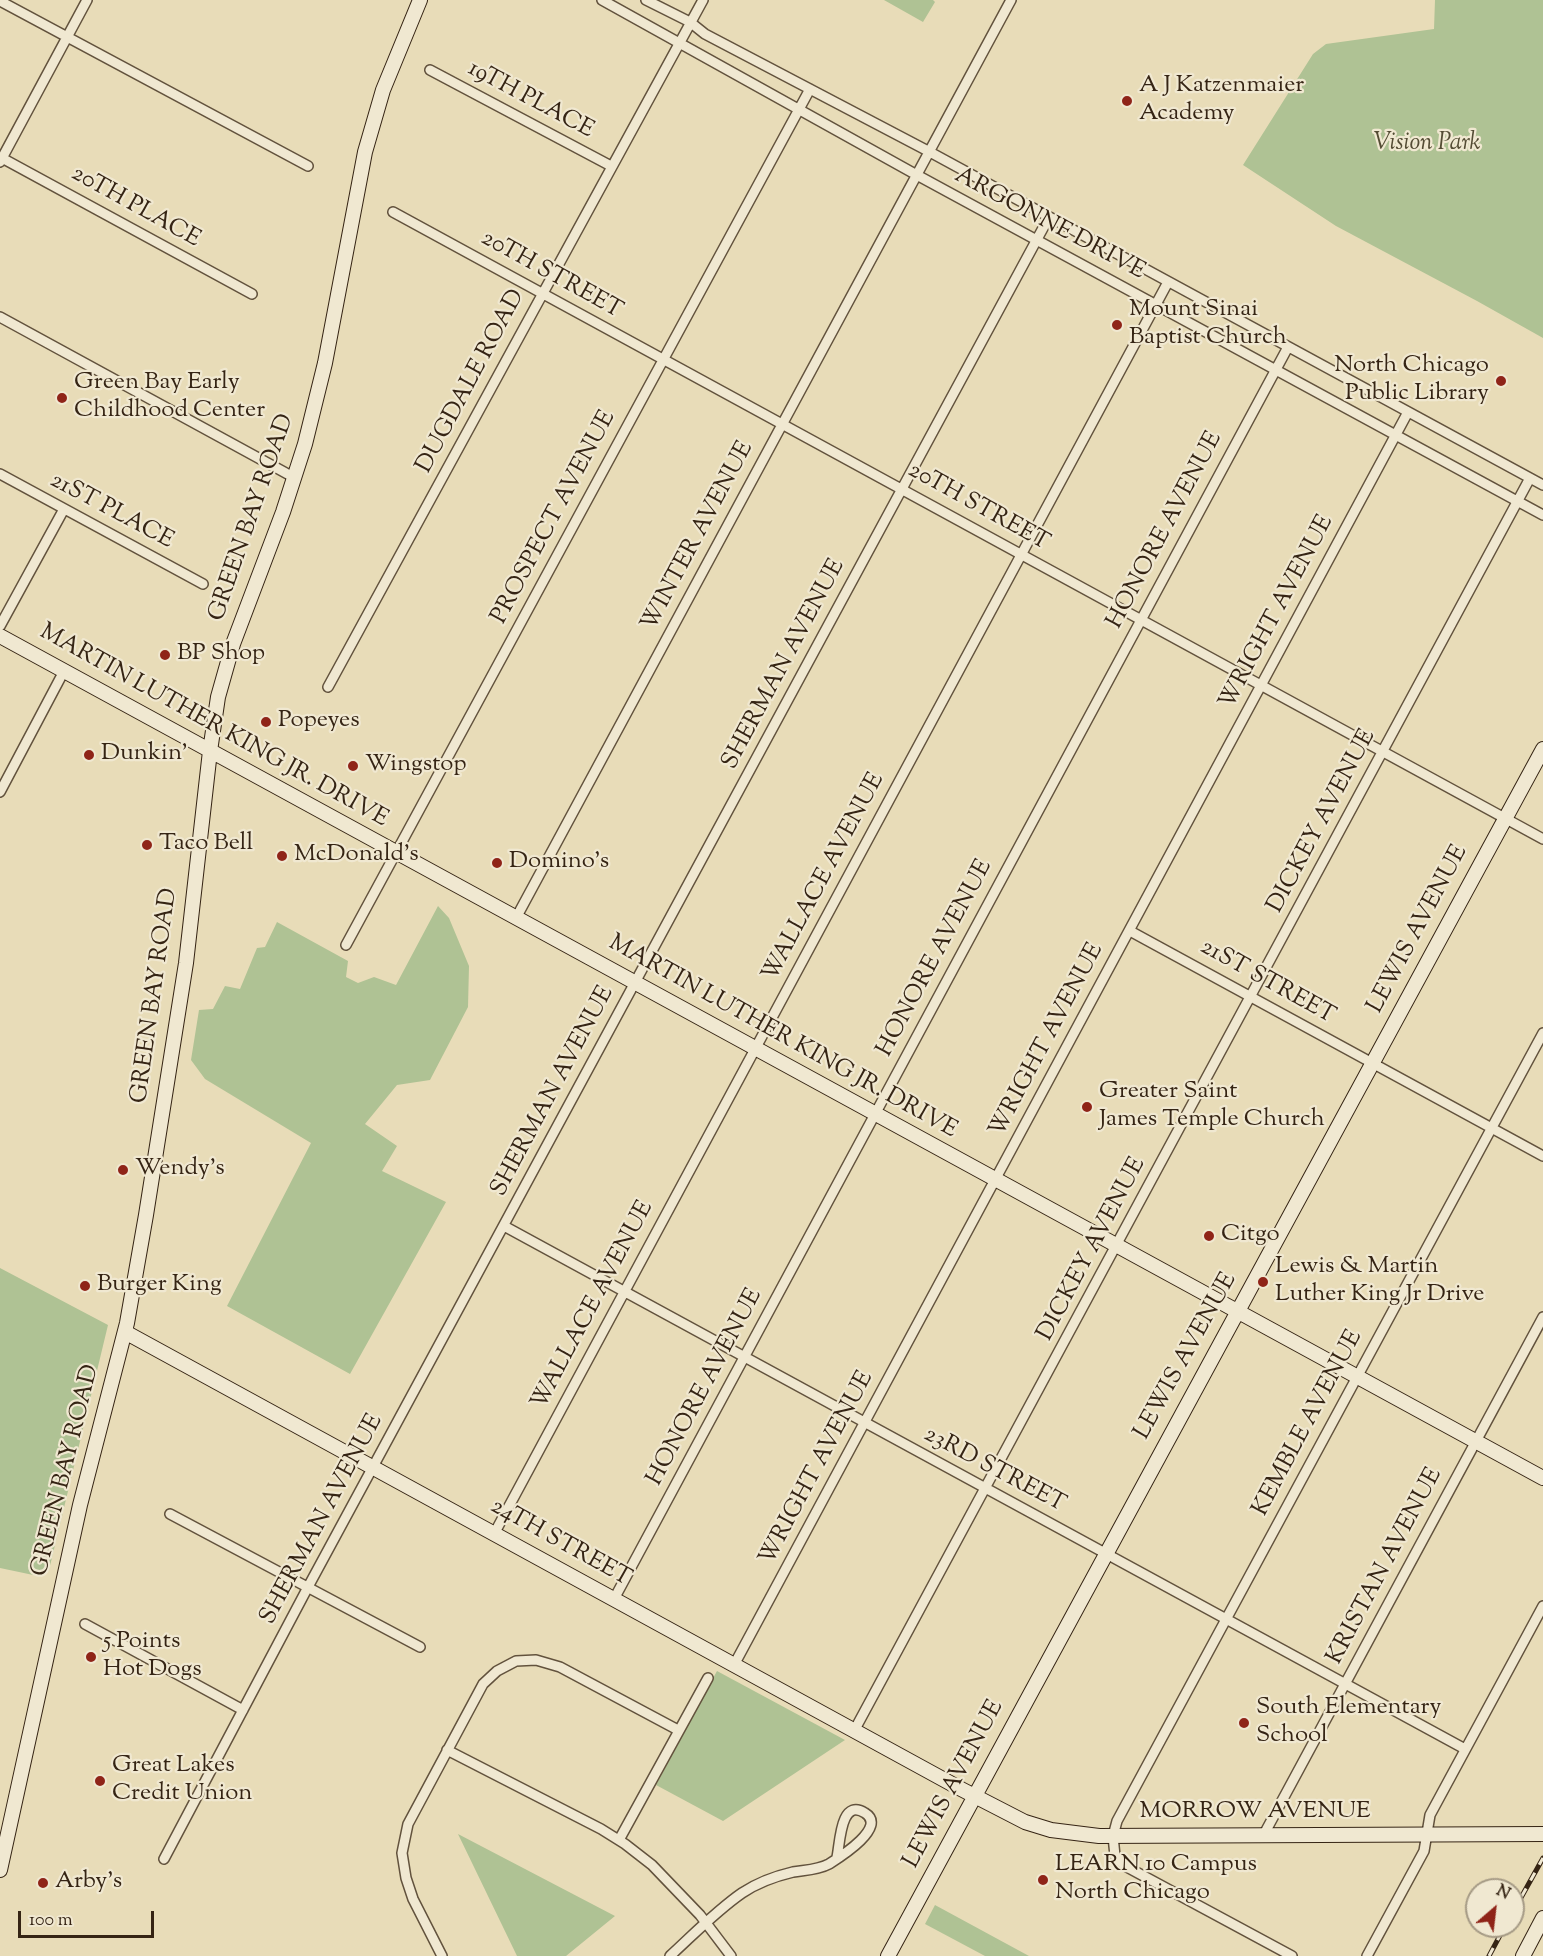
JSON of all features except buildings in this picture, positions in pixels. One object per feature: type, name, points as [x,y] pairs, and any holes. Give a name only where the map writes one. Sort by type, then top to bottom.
[{"type":"street","points":[[0,0],[308,166]]},
{"type":"street","points":[[1,159],[87,0]]},
{"type":"street","name":"GREEN BAY ROAD","points":[[0,1870],[80,1505],[125,1332],[186,963],[218,696],[232,644],[295,478],[321,381],[365,152],[378,107],[420,0]]},
{"type":"street","name":"ARGONNE DRIVE","points":[[602,0],[679,41],[798,110],[1543,515]]},
{"type":"street","name":"ARGONNE DRIVE","points":[[646,0],[690,22],[705,34],[928,151],[1543,485]]},
{"type":"street","name":"DUGDALE ROAD","points":[[328,687],[703,0]]},
{"type":"street","name":"WINTER AVENUE","points":[[516,918],[915,174],[1011,0]]},
{"type":"street","name":"19TH PLACE","points":[[430,70],[611,166]]},
{"type":"street","name":"PROSPECT AVENUE","points":[[346,945],[810,89]]},
{"type":"street","name":"20TH PLACE","points":[[1,159],[252,294]]},
{"type":"street","name":"20TH STREET","points":[[393,212],[1543,839]]},
{"type":"street","name":"SHERMAN AVENUE","points":[[164,1859],[308,1587],[1049,217]]},
{"type":"street","name":"WALLACE AVENUE","points":[[494,1534],[1168,282]]},
{"type":"street","points":[[0,317],[295,478]]},
{"type":"street","name":"HONORE AVENUE","points":[[614,1599],[1288,347]]},
{"type":"street","name":"WRIGHT AVENUE","points":[[734,1665],[1408,412]]},
{"type":"street","name":"21ST PLACE","points":[[0,474],[203,584]]},
{"type":"street","name":"DICKEY AVENUE","points":[[854,1731],[1530,478]]},
{"type":"street","points":[[0,627],[64,509]]},
{"type":"street","name":"MARTIN LUTHER KING JR. DRIVE","points":[[0,636],[1543,1478]]},
{"type":"street","points":[[0,792],[64,671]]},
{"type":"street","name":"LEWIS AVENUE","points":[[888,1956],[1543,749]]},
{"type":"street","name":"21ST STREET","points":[[1130,930],[1543,1156]]},
{"type":"street","name":"KEMBLE AVENUE","points":[[1113,1836],[1117,1821],[1225,1619],[1543,1033]]},
{"type":"street","name":"23RD STREET","points":[[504,1226],[1465,1749]]},
{"type":"street","name":"KRISTAN AVENUE","points":[[1263,1836],[1543,1317]]},
{"type":"street","name":"24TH STREET","points":[[125,1332],[974,1796]]},
{"type":"street","points":[[170,1514],[420,1647]]},
{"type":"street","points":[[1367,1956],[1424,1851],[1430,1815],[1543,1606]]},
{"type":"street","points":[[86,1624],[243,1710]]},
{"type":"street","points":[[442,1956],[413,1899],[406,1878],[402,1853],[408,1824],[483,1683],[497,1671],[516,1662],[536,1660],[560,1667],[678,1730]]},
{"type":"street","points":[[619,1840],[708,1678]]},
{"type":"street","points":[[447,1750],[619,1840],[652,1865],[707,1923],[732,1956]]},
{"type":"street","name":"MORROW AVENUE","points":[[974,1796],[1025,1822],[1066,1833],[1113,1836],[1543,1834]]},
{"type":"street","points":[[670,1956],[742,1893],[771,1879],[822,1866],[837,1857],[868,1833],[872,1826],[871,1818],[867,1813],[856,1810],[844,1818],[837,1857]]},
{"type":"street","points":[[1113,1836],[1115,1856],[1125,1866],[1292,1956]]},
{"type":"street","points":[[1522,1956],[1543,1918]]},
{"type":"green space","points":[[884,0],[933,0],[935,2],[923,22]]},
{"type":"green space","name":"Vision Park","points":[[1435,0],[1543,0],[1543,338],[1336,226],[1243,165],[1313,54],[1326,44],[1434,29]]},
{"type":"green space","points":[[438,906],[449,918],[469,966],[468,1007],[430,1080],[397,1085],[365,1124],[397,1146],[382,1171],[446,1202],[350,1374],[227,1306],[311,1143],[205,1079],[191,1060],[199,1010],[213,1009],[225,986],[240,989],[257,948],[265,947],[277,922],[348,961],[346,977],[358,983],[374,977],[396,985]]},
{"type":"green space","points":[[0,1268],[108,1325],[49,1570],[38,1576],[0,1568]]},
{"type":"green space","points":[[717,1671],[845,1740],[723,1821],[656,1785]]},
{"type":"green space","points":[[458,1834],[615,1916],[566,1956],[517,1956]]},
{"type":"green space","points":[[935,1905],[1029,1956],[985,1956],[925,1924]]},
{"type":"railway","points":[[1525,1890],[1543,1858]]},
{"type":"railway","points":[[1489,1956],[1499,1938]]},
{"type":"place","name":"A J Katzenmaier Academy","points":[[1127,101]]},
{"type":"place","name":"Mount Sinai Baptist Church","points":[[1117,325]]},
{"type":"place","name":"North Chicago Public Library","points":[[1501,381]]},
{"type":"place","name":"Green Bay Early Childhood Center","points":[[62,398]]},
{"type":"place","name":"BP Shop","points":[[165,655]]},
{"type":"place","name":"Popeyes","points":[[266,722]]},
{"type":"place","name":"Dunkin'","points":[[89,755]]},
{"type":"place","name":"Wingstop","points":[[353,766]]},
{"type":"place","name":"Taco Bell","points":[[147,845]]},
{"type":"place","name":"McDonald's","points":[[282,856]]},
{"type":"place","name":"Domino's","points":[[497,863]]},
{"type":"place","name":"Greater Saint James Temple Church","points":[[1087,1107]]},
{"type":"place","name":"Wendy's","points":[[123,1170]]},
{"type":"place","name":"Citgo","points":[[1209,1236]]},
{"type":"place","name":"Lewis & Martin Luther King Jr Drive","points":[[1263,1282]]},
{"type":"place","name":"Burger King","points":[[85,1286]]},
{"type":"place","name":"5 Points Hot Dogs","points":[[91,1657]]},
{"type":"place","name":"South Elementary School","points":[[1244,1723]]},
{"type":"place","name":"Great Lakes Credit Union","points":[[100,1781]]},
{"type":"place","name":"LEARN 10 Campus North Chicago","points":[[1043,1880]]},
{"type":"place","name":"Arby's","points":[[43,1883]]}]
